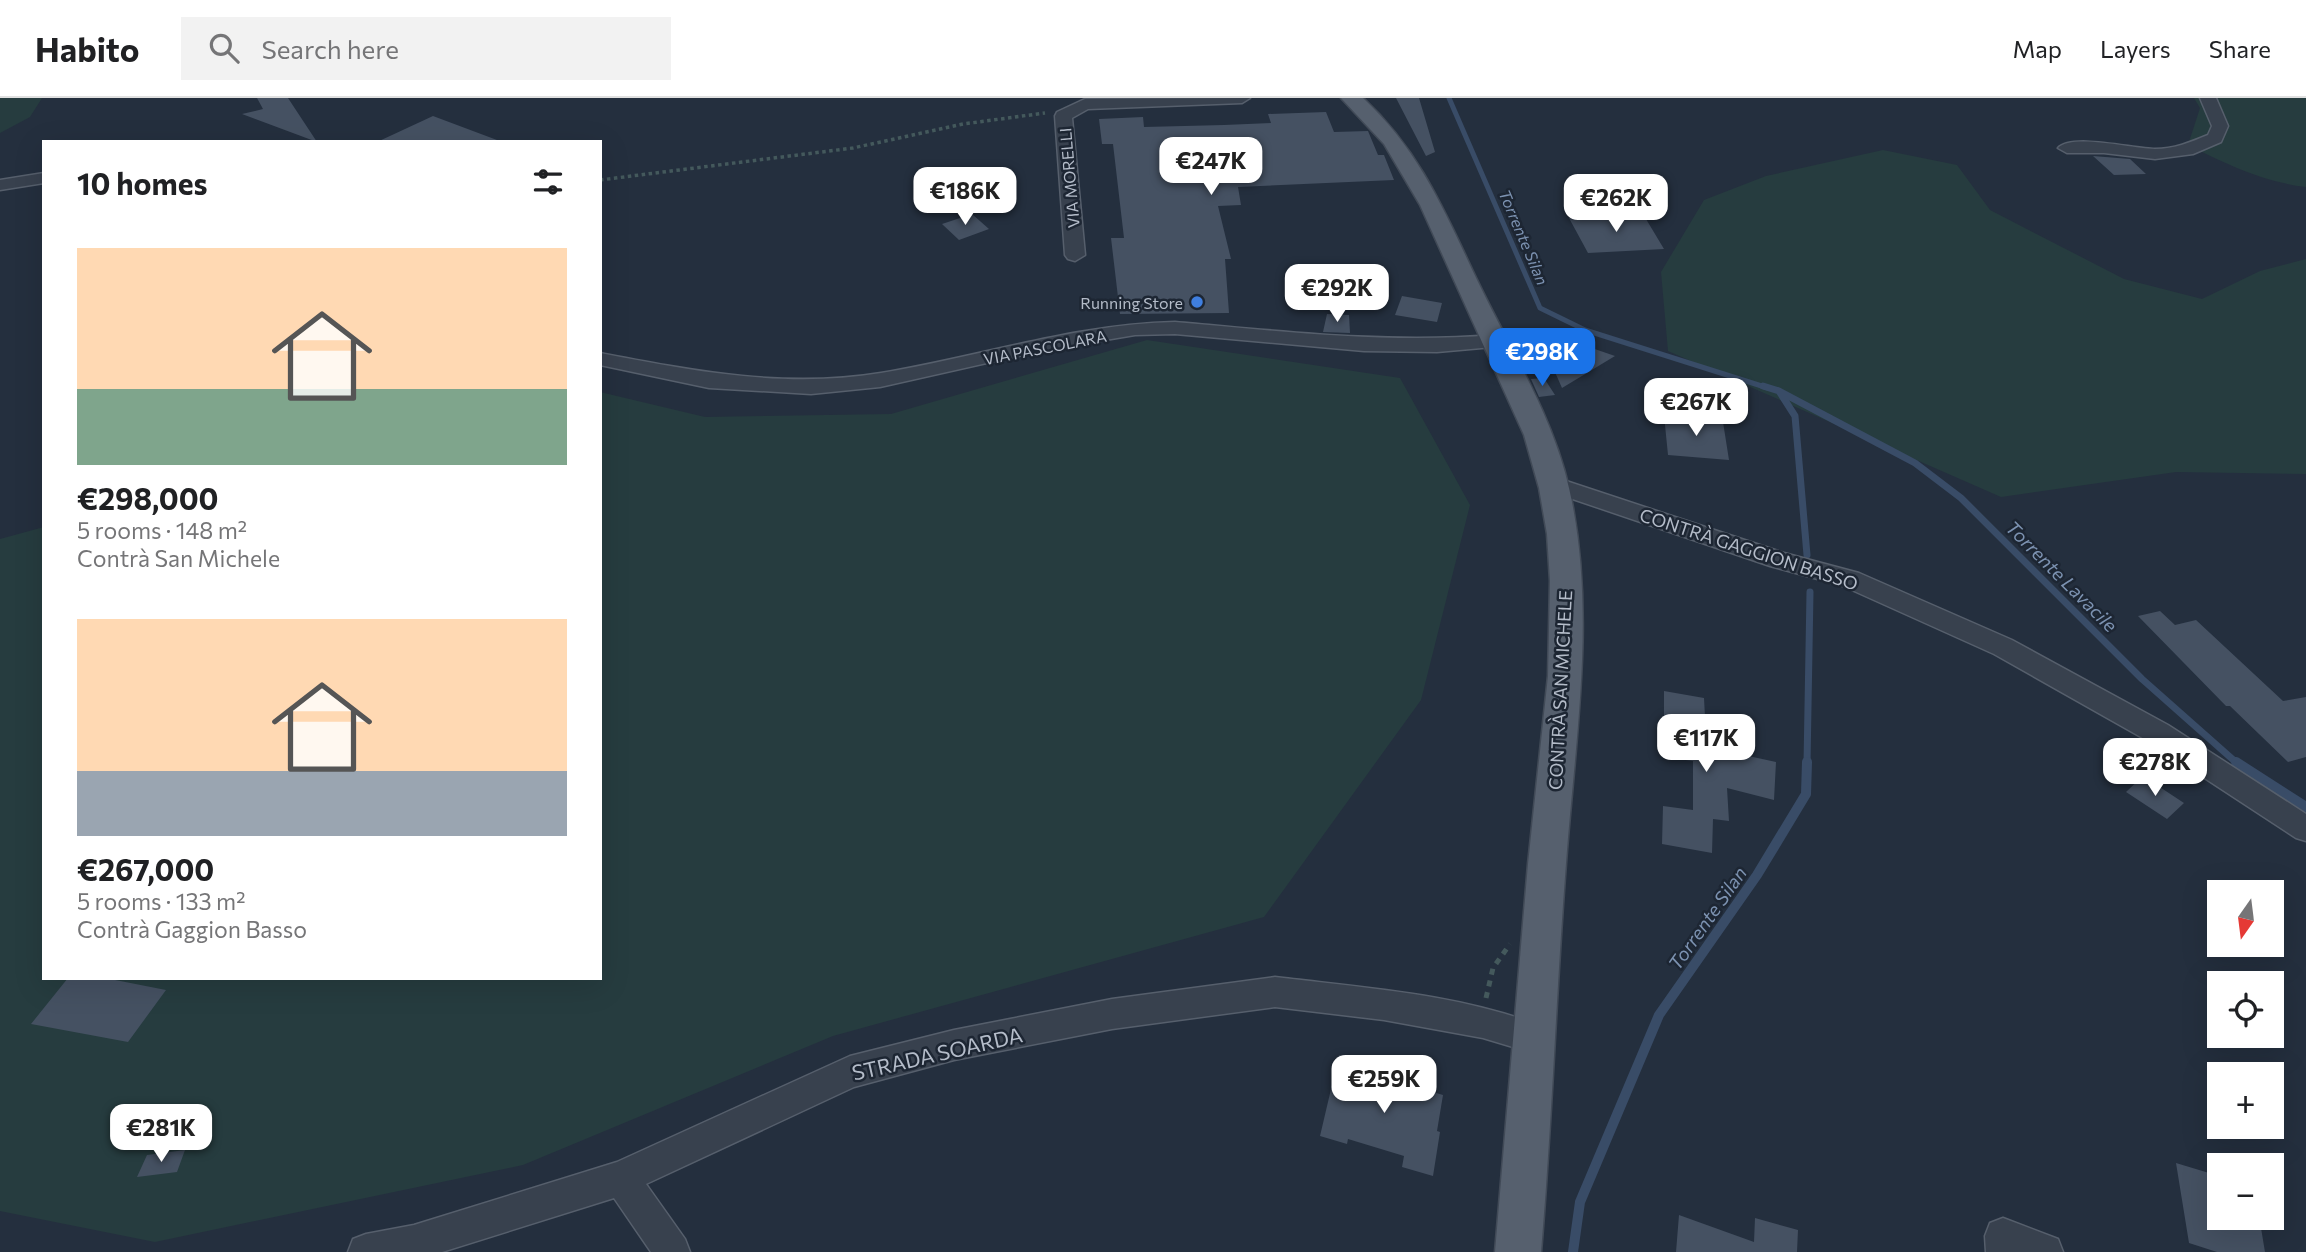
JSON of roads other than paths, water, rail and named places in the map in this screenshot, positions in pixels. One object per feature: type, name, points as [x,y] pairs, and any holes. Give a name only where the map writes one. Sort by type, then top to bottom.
[{"type":"main road","name":"CONTRÀ SAN MICHELE","points":[[1351,98],[1377,121],[1407,158],[1436,213],[1493,341],[1527,409],[1554,485],[1565,542],[1567,615],[1562,700],[1518,1252]]},
{"type":"street","name":"VIA MORELLI","points":[[1075,255],[1063,116],[1071,109],[1085,104],[1242,98]]},
{"type":"street","points":[[2067,148],[2104,148],[2155,154],[2187,150],[2215,138],[2220,126],[2208,98]]},
{"type":"street","points":[[0,184],[42,178]]},
{"type":"street","name":"VIA PASCOLARA","points":[[602,359],[709,381],[811,387],[880,380],[1040,345],[1135,330],[1188,329],[1364,345],[1437,346],[1493,341]]},
{"type":"street","name":"CONTRÀ GAGGION BASSO","points":[[1554,485],[1779,560],[1850,579],[2003,647],[2158,733],[2306,829]]},
{"type":"street","name":"STRADA SOARDA","points":[[366,1252],[414,1242],[621,1178],[850,1072],[954,1045],[1112,1014],[1275,992],[1384,1005],[1483,1023],[1533,1038]]},
{"type":"street","points":[[621,1178],[672,1252]]},
{"type":"street","points":[[2004,1252],[2003,1236],[2045,1252]]},
{"type":"waterway","name":"Torrente Silan","points":[[1449,98],[1540,308],[1585,330],[1768,388]]},
{"type":"waterway","name":"Torrente Silan","points":[[1763,386],[1779,391]]},
{"type":"waterway","name":"Torrente Lavacile","points":[[1779,391],[1915,463],[1961,498],[2142,679],[2238,764]]},
{"type":"waterway","name":"Torrente Silan","points":[[1779,391],[1795,416],[1807,555]]},
{"type":"waterway","name":"Torrente Silan","points":[[1807,764],[1810,592]]},
{"type":"waterway","name":"Torrente Silan","points":[[1573,1252],[1580,1202],[1659,1015],[1757,875],[1806,794],[1807,762]]},
{"type":"waterway","name":"Torrente Lavacile","points":[[2236,762],[2306,807]]},
{"type":"place","name":"Running Store","points":[[1197,302]]}]
